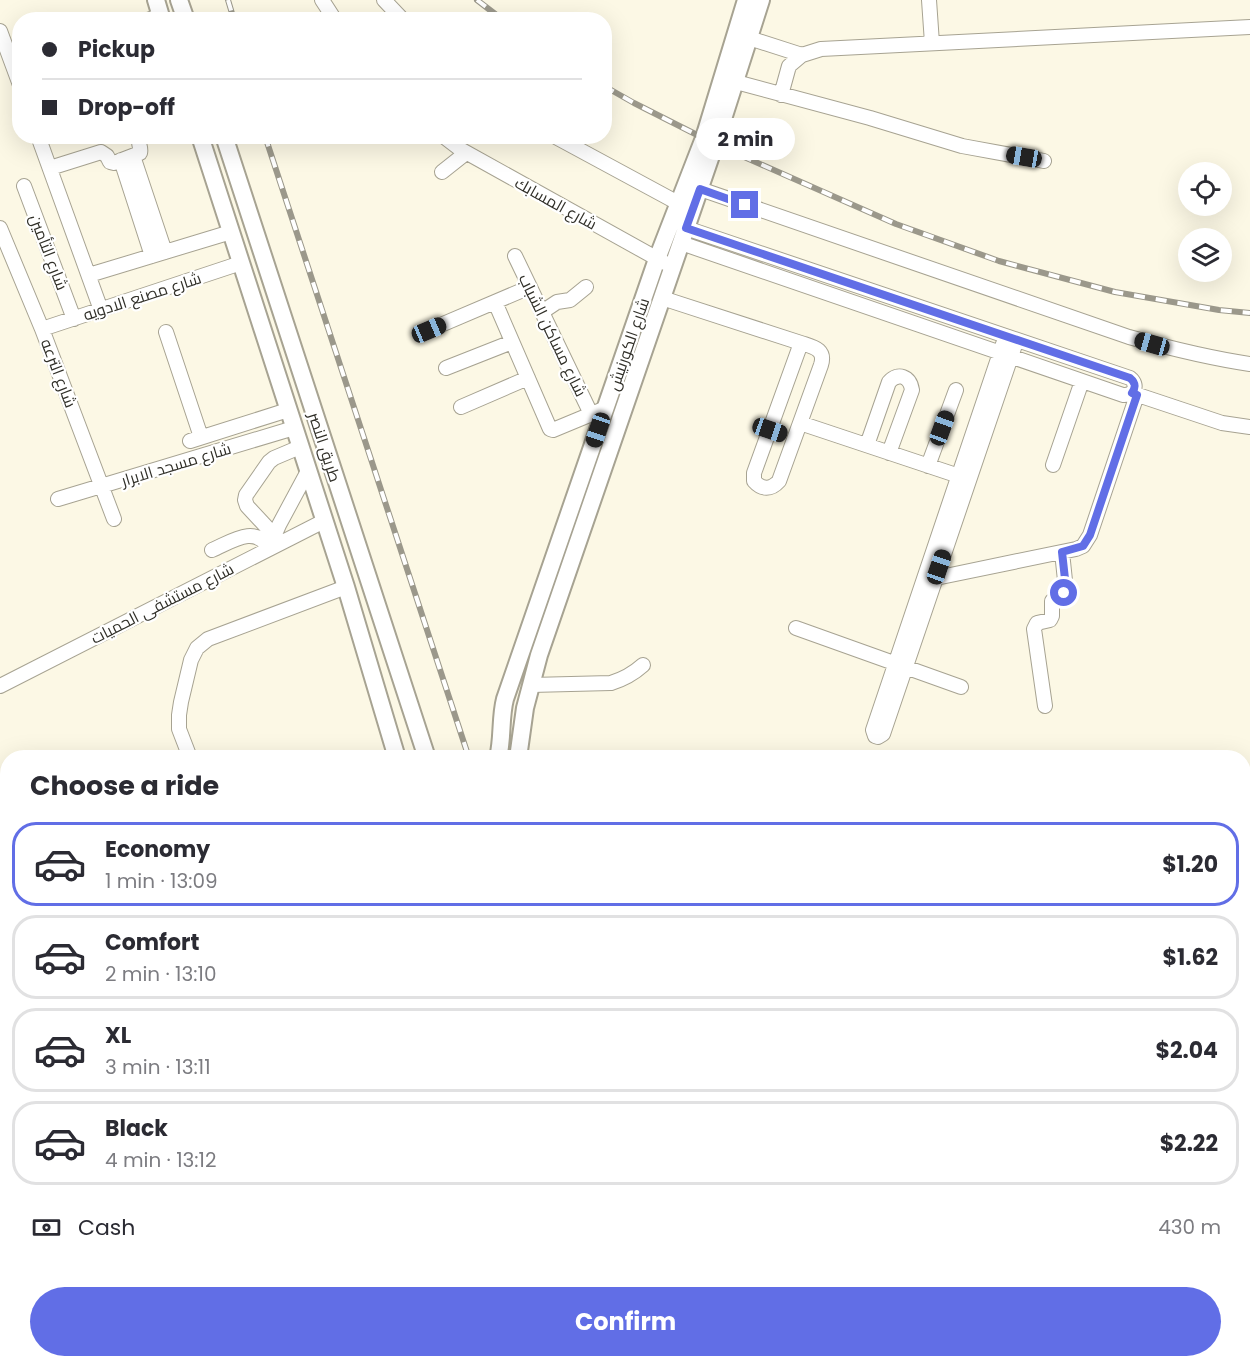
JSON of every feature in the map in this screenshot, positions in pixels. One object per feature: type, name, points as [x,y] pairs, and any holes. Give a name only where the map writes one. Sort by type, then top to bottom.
[{"type":"main road","name":"شارع الكورنيش","points":[[742,37],[746,0]]},
{"type":"main road","name":"شارع الكورنيش","points":[[500,750],[503,708],[599,411],[665,263],[683,236],[700,189],[742,37],[761,0]]},
{"type":"main road","name":"شارع الكورنيش","points":[[519,750],[525,708],[538,655],[662,298],[665,263],[678,203],[729,80]]},
{"type":"main road","name":"طريق النصر","points":[[203,144],[346,587],[395,750]]},
{"type":"main road","name":"طريق النصر","points":[[227,144],[424,750]]},
{"type":"main road","points":[[512,678],[531,685]]},
{"type":"street","points":[[384,0],[395,12]]},
{"type":"street","points":[[929,0],[932,44]]},
{"type":"street","points":[[781,95],[789,66],[802,55],[821,49],[1250,27]]},
{"type":"street","points":[[0,31],[12,63]]},
{"type":"street","points":[[742,37],[802,55]]},
{"type":"street","points":[[729,80],[870,118],[962,146],[1044,161]]},
{"type":"street","points":[[41,144],[101,310]]},
{"type":"street","points":[[50,168],[101,152],[110,162],[114,163],[140,153],[138,144]]},
{"type":"street","name":"شارع المسابك","points":[[454,144],[466,153],[665,263]]},
{"type":"street","points":[[569,144],[678,203]]},
{"type":"street","points":[[442,172],[466,153]]},
{"type":"street","points":[[127,158],[158,254]]},
{"type":"street","name":"شارع التأمين","points":[[24,186],[74,319]]},
{"type":"street","points":[[700,189],[1129,337],[1174,350],[1250,364]]},
{"type":"street","name":"شارع الترعه","points":[[0,228],[42,329],[114,519]]},
{"type":"street","points":[[89,275],[231,232]]},
{"type":"street","points":[[683,236],[753,251],[1134,381],[1134,394],[1090,535],[1083,546],[1062,552],[935,570]]},
{"type":"street","points":[[683,236],[747,266],[1123,395],[1134,394],[1222,423],[1250,427]]},
{"type":"street","points":[[747,266],[753,251]]},
{"type":"street","name":"شارع مساكن الشباب","points":[[515,256],[542,312],[599,411]]},
{"type":"street","name":"شارع مصنع الادويه","points":[[42,329],[241,263]]},
{"type":"street","points":[[831,295],[836,279]]},
{"type":"street","points":[[542,312],[557,302],[570,300],[586,286]]},
{"type":"street","points":[[429,330],[530,287]]},
{"type":"street","points":[[662,298],[801,343],[816,348],[822,356],[779,481],[774,487],[766,489],[754,481],[754,473],[801,343]]},
{"type":"street","points":[[495,302],[551,431],[599,411]]},
{"type":"street","points":[[166,332],[195,439],[288,410]]},
{"type":"street","points":[[901,665],[935,570],[963,475],[1011,338]]},
{"type":"street","points":[[446,368],[512,342]]},
{"type":"street","points":[[867,445],[888,382],[900,375],[907,378],[912,390],[889,453]]},
{"type":"street","points":[[461,407],[528,378]]},
{"type":"street","points":[[1053,465],[1082,381]]},
{"type":"street","points":[[928,466],[956,390]]},
{"type":"street","points":[[777,409],[889,453],[963,475]]},
{"type":"street","name":"شارع مسجد الابرار","points":[[58,499],[294,428]]},
{"type":"street","points":[[770,430],[794,439]]},
{"type":"street","points":[[271,544],[247,506],[246,495],[269,462],[300,447]]},
{"type":"street","points":[[271,544],[308,471]]},
{"type":"street","name":"شارع مستشفى الحميات","points":[[0,686],[271,544],[324,521]]},
{"type":"street","points":[[212,550],[248,535],[261,538],[271,544]]},
{"type":"street","points":[[1045,706],[1035,626],[1040,622],[1050,620],[1052,601],[1066,590],[1062,552]]},
{"type":"street","points":[[187,750],[179,729],[179,715],[191,660],[197,648],[208,639],[346,587]]},
{"type":"street","points":[[796,628],[961,687]]},
{"type":"street","points":[[531,685],[611,683],[623,679],[643,666]]},
{"type":"railway","points":[[228,0],[232,12]]},
{"type":"railway","points":[[477,0],[493,12]]},
{"type":"railway","points":[[612,91],[715,144],[896,224],[999,261],[1115,292],[1219,310],[1250,313]]},
{"type":"railway","points":[[268,144],[466,750]]},
{"type":"route","points":[[745,205],[700,189],[686,228],[1134,381],[1135,390],[1132,393],[1137,395],[1090,535],[1083,546],[1062,552],[1066,588],[1064,593]]}]
